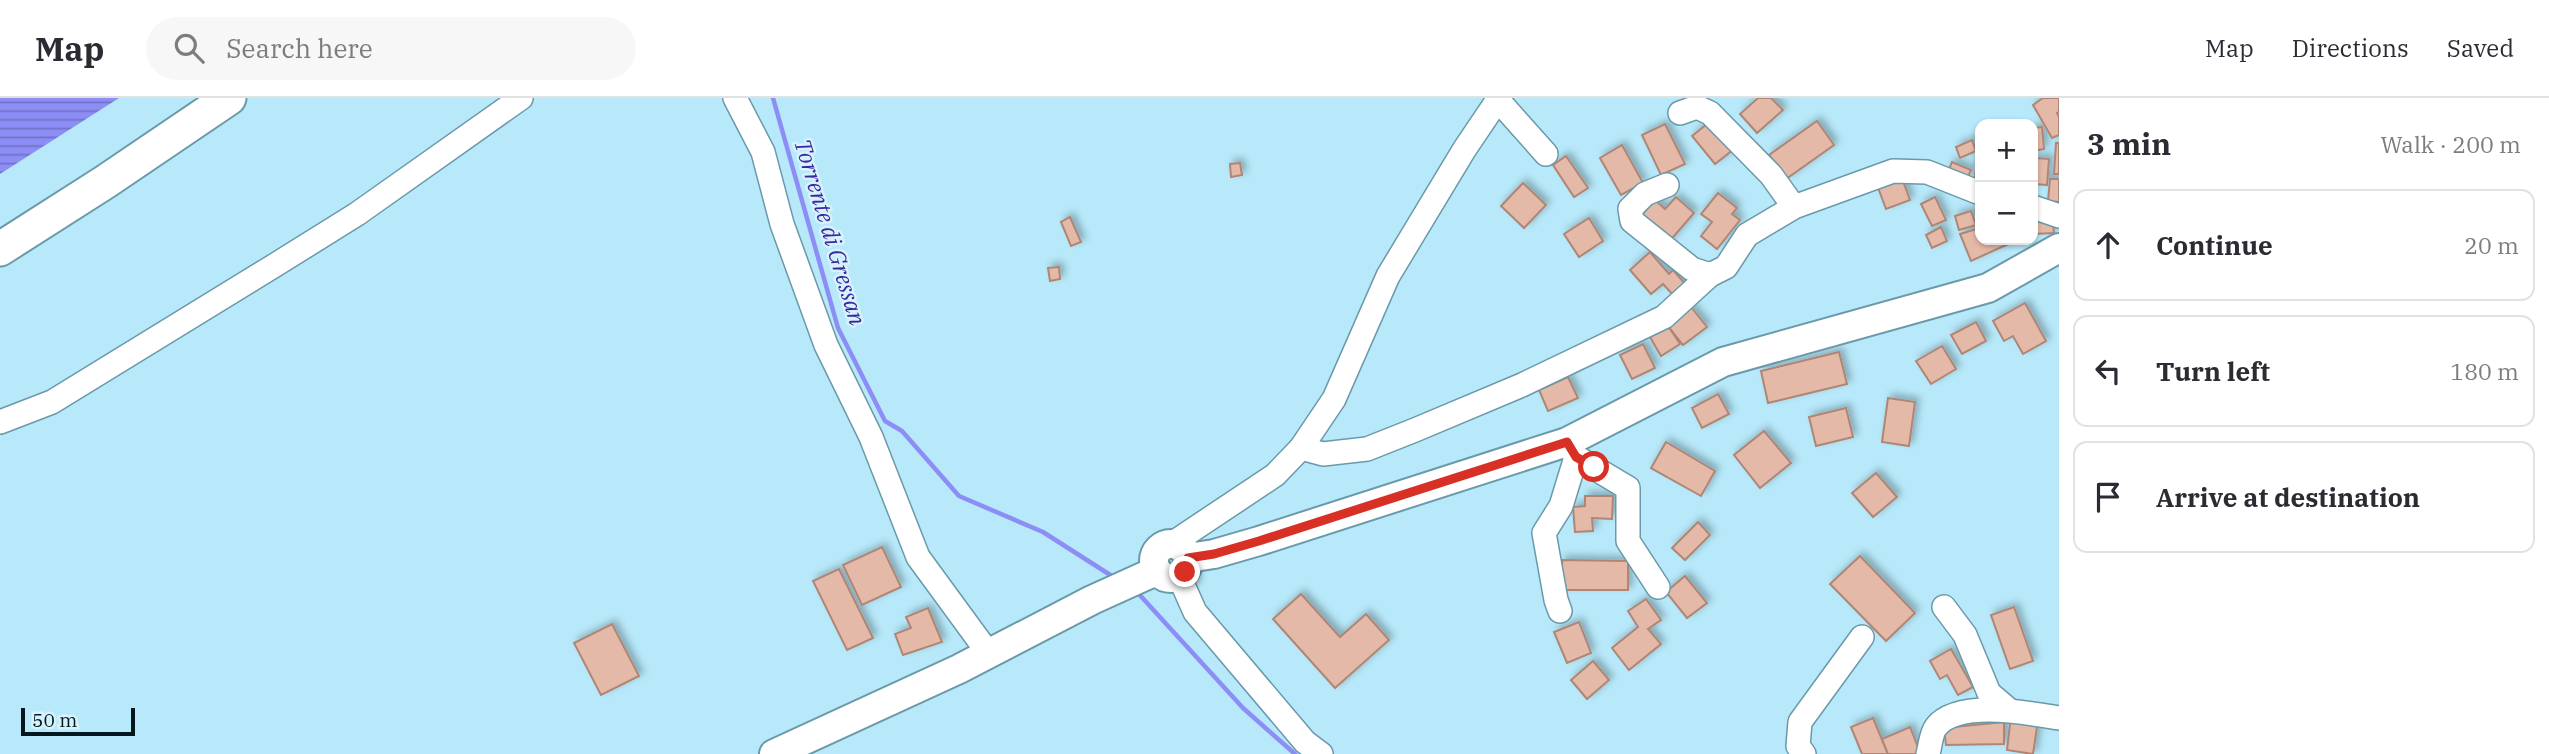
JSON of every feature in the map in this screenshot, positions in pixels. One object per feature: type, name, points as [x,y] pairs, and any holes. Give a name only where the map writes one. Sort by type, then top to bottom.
[{"type":"highway","points":[[0,225],[106,159],[194,98]]},
{"type":"highway","points":[[0,249],[229,98]]},
{"type":"main road","points":[[774,754],[989,654],[1092,600],[1174,562],[1214,554],[1572,450],[1723,362],[1988,288],[2059,248]]},
{"type":"street","points":[[0,422],[52,402],[272,267],[357,214],[521,98]]},
{"type":"street","points":[[735,98],[763,152],[782,225],[826,345],[871,437],[918,556],[989,654]]},
{"type":"street","points":[[1321,754],[1305,742],[1195,612],[1174,562],[1275,475],[1301,448],[1334,399],[1388,276],[1498,99],[1546,154]]},
{"type":"street","points":[[1681,113],[1697,107],[1710,113],[1771,175],[1794,206]]},
{"type":"street","points":[[1301,448],[1323,454],[1367,449],[1522,385],[1664,317],[1710,275],[1726,267],[1747,235],[1794,206],[1893,171],[1927,172],[1975,191]]},
{"type":"street","points":[[1667,185],[1644,194],[1630,209],[1632,221],[1692,269],[1710,275]]},
{"type":"street","points":[[2038,208],[2059,216]]},
{"type":"street","points":[[1560,611],[1544,533],[1561,506],[1572,450],[1628,488],[1628,541],[1658,587]]},
{"type":"street","points":[[1944,607],[1965,635],[1989,694],[2009,710]]},
{"type":"street","points":[[1804,754],[1798,746],[1800,722],[1862,637]]},
{"type":"street","points":[[1928,754],[1935,728],[1954,714],[2009,710],[2059,718]]},
{"type":"shaded area","points":[[0,98],[119,98],[0,174]]},
{"type":"building","points":[[1758,98],[1771,98],[1783,110],[1757,133],[1740,114]]},
{"type":"building","points":[[2043,98],[2059,98],[2059,135],[2052,138],[2033,105]]},
{"type":"building","points":[[1711,121],[1734,149],[1715,164],[1692,136]]},
{"type":"building","points":[[1817,121],[1834,145],[1786,179],[1769,155]]},
{"type":"building","points":[[1665,124],[1685,164],[1661,175],[1642,135]]},
{"type":"building","points":[[2038,127],[2042,127],[2044,149],[2038,150]]},
{"type":"building","points":[[1972,140],[1975,151],[1960,158],[1956,147]]},
{"type":"building","points":[[2056,143],[2059,143],[2059,174],[2054,174]]},
{"type":"building","points":[[1622,145],[1643,183],[1621,195],[1600,158]]},
{"type":"building","points":[[1566,156],[1588,188],[1574,197],[1553,165]]},
{"type":"building","points":[[2038,158],[2049,159],[2047,185],[2038,184]]},
{"type":"building","points":[[1952,162],[1971,170],[1967,179],[1948,172]]},
{"type":"building","points":[[1240,163],[1242,175],[1231,177],[1230,164]]},
{"type":"building","points":[[1900,173],[1910,200],[1886,209],[1876,182]]},
{"type":"building","points":[[2050,179],[2059,179],[2059,202],[2048,201]]},
{"type":"building","points":[[1523,183],[1546,205],[1524,228],[1501,206]]},
{"type":"building","points":[[1718,193],[1737,208],[1732,214],[1740,220],[1717,249],[1701,236],[1712,222],[1701,214]]},
{"type":"building","points":[[1676,197],[1694,213],[1668,243],[1639,218],[1655,200],[1665,209]]},
{"type":"building","points":[[1935,197],[1946,220],[1932,226],[1921,204]]},
{"type":"building","points":[[1971,211],[1975,225],[1959,230],[1955,216]]},
{"type":"building","points":[[2038,213],[2053,223],[2054,233],[2038,234]]},
{"type":"building","points":[[1070,217],[1081,242],[1071,246],[1061,222]]},
{"type":"building","points":[[1589,218],[1603,241],[1579,257],[1564,234]]},
{"type":"building","points":[[1941,227],[1947,241],[1932,248],[1926,235]]},
{"type":"building","points":[[1975,230],[1975,245],[2006,245],[1971,261],[1960,234]]},
{"type":"building","points":[[1650,252],[1669,274],[1673,270],[1686,285],[1674,296],[1663,284],[1651,294],[1630,270]]},
{"type":"building","points":[[1059,267],[1060,279],[1050,281],[1048,268]]},
{"type":"building","points":[[2025,303],[2046,341],[2023,354],[2013,336],[2004,341],[1993,321]]},
{"type":"building","points":[[1691,307],[1707,327],[1683,345],[1668,326]]},
{"type":"building","points":[[1976,322],[1986,341],[1962,354],[1951,335]]},
{"type":"building","points":[[1668,326],[1680,344],[1661,356],[1650,337]]},
{"type":"building","points":[[1643,344],[1655,368],[1632,379],[1620,355]]},
{"type":"building","points":[[1942,346],[1956,369],[1931,384],[1916,361]]},
{"type":"building","points":[[1839,352],[1847,384],[1768,403],[1761,371]]},
{"type":"building","points":[[1568,377],[1578,398],[1548,411],[1539,390]]},
{"type":"building","points":[[1718,394],[1729,414],[1702,428],[1692,408]]},
{"type":"building","points":[[1888,398],[1915,402],[1909,446],[1882,442]]},
{"type":"building","points":[[1846,408],[1853,437],[1816,446],[1809,417]]},
{"type":"building","points":[[1764,431],[1791,463],[1760,488],[1734,455]]},
{"type":"building","points":[[1666,442],[1715,471],[1701,496],[1651,468]]},
{"type":"building","points":[[1876,473],[1897,497],[1873,517],[1852,493]]},
{"type":"building","points":[[1585,496],[1613,496],[1612,519],[1592,518],[1593,531],[1575,532],[1573,507],[1585,506]]},
{"type":"building","points":[[1698,522],[1710,535],[1685,560],[1672,548]]},
{"type":"building","points":[[882,547],[901,587],[862,605],[843,565]]},
{"type":"building","points":[[1860,556],[1915,613],[1886,641],[1830,584]]},
{"type":"building","points":[[1562,560],[1628,561],[1628,590],[1562,590]]},
{"type":"building","points":[[839,569],[873,638],[847,650],[813,581]]},
{"type":"building","points":[[1685,576],[1707,603],[1687,618],[1666,592]]},
{"type":"building","points":[[1301,594],[1340,637],[1366,614],[1389,640],[1335,688],[1273,619]]},
{"type":"building","points":[[1646,599],[1661,620],[1648,629],[1661,644],[1629,670],[1612,648],[1638,627],[1628,611]]},
{"type":"building","points":[[2014,607],[2033,661],[2010,669],[1991,615]]},
{"type":"building","points":[[928,608],[942,642],[903,655],[895,634],[911,628],[906,617]]},
{"type":"building","points":[[1579,622],[1591,653],[1567,663],[1554,632]]},
{"type":"building","points":[[612,624],[639,676],[601,695],[574,643]]},
{"type":"building","points":[[1951,649],[1973,687],[1958,695],[1947,675],[1940,679],[1930,661]]},
{"type":"building","points":[[1593,661],[1609,680],[1587,699],[1571,680]]},
{"type":"building","points":[[2011,716],[2038,720],[2033,754],[2007,750]]},
{"type":"building","points":[[1873,718],[1888,754],[1862,754],[1851,727]]},
{"type":"building","points":[[2004,722],[2004,744],[1946,745],[1944,728]]},
{"type":"building","points":[[1910,727],[1920,752],[1888,754],[1882,739]]},
{"type":"waterway","name":"Torrente di Gressan","points":[[773,98],[838,328],[885,421],[902,431],[959,496],[1043,532],[1115,578]]},
{"type":"waterway","name":"Torrente di Gressan","points":[[1137,592],[1243,708],[1295,754]]},
{"type":"route","points":[[1185,572],[1188,558],[1214,554],[1259,541],[1567,442],[1576,457],[1594,467]]}]
